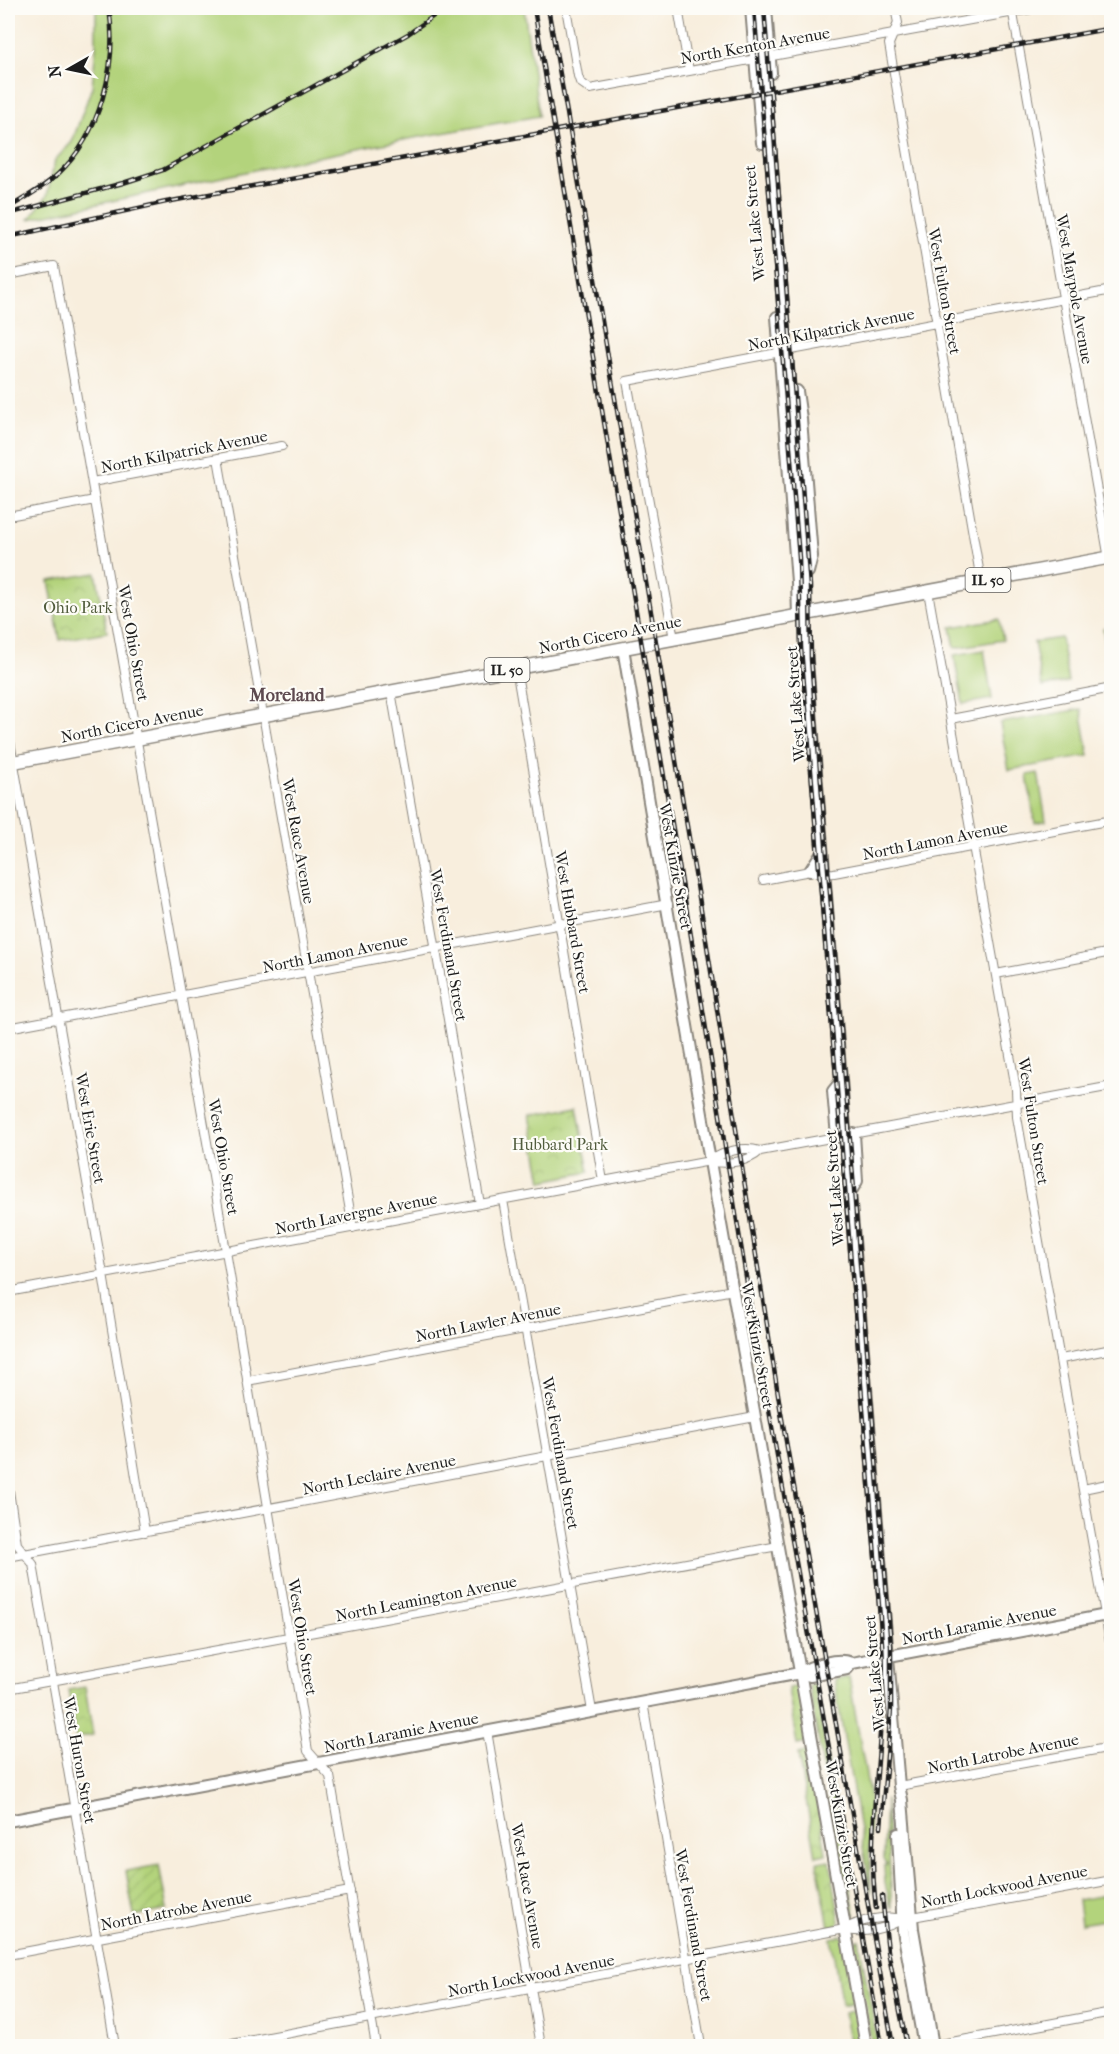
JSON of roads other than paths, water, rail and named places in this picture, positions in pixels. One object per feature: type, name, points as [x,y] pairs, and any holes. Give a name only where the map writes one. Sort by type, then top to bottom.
[{"type":"main road","name":"West Lake Street","points":[[752,8],[763,58]]},
{"type":"main road","name":"West Lake Street","points":[[759,8],[805,587],[801,615]]},
{"type":"main road","name":"West Lake Street","points":[[763,58],[766,8]]},
{"type":"main road","name":"West Lake Street","points":[[786,351],[798,582],[806,649],[888,1656],[902,1800],[907,1918],[929,2046]]},
{"type":"main road","name":"North Cicero Avenue","points":[[10,762],[1110,557]]},
{"type":"main road","name":"West Kinzie Street","points":[[623,648],[710,1161],[866,2046]]},
{"type":"main road","points":[[810,871],[822,852]]},
{"type":"main road","points":[[841,1081],[833,1091],[857,1181],[850,1194]]},
{"type":"main road","name":"North Laramie Avenue","points":[[8,1821],[800,1672],[818,1665],[846,1660],[852,1663],[1108,1615]]},
{"type":"street","name":"North Kenton Avenue","points":[[566,8],[578,76],[585,87],[595,88],[1013,10],[1036,8]]},
{"type":"street","points":[[678,8],[689,71]]},
{"type":"street","name":"West Fulton Street","points":[[895,8],[898,22],[889,44],[981,581]]},
{"type":"street","name":"West Maypole Avenue","points":[[1013,10],[1112,576]]},
{"type":"street","name":"West Ohio Street","points":[[8,275],[54,266],[226,1251],[308,1751],[330,1776],[376,2046]]},
{"type":"street","name":"North Kilpatrick Avenue","points":[[674,639],[627,381],[1112,291]]},
{"type":"street","name":"North Kilpatrick Avenue","points":[[92,482],[282,446]]},
{"type":"street","name":"West Race Avenue","points":[[218,458],[353,1228]]},
{"type":"street","points":[[8,516],[95,500]]},
{"type":"street","name":"West Fulton Street","points":[[928,591],[1016,1089],[1017,1117],[1083,1489],[1108,1615],[1112,1654]]},
{"type":"street","name":"West Hubbard Street","points":[[516,668],[603,1181]]},
{"type":"street","points":[[951,719],[1112,688]]},
{"type":"street","name":"West Ferdinand Street","points":[[391,691],[480,1204]]},
{"type":"street","name":"West Erie Street","points":[[8,730],[10,762],[58,1018],[145,1532]]},
{"type":"street","name":"North Lamon Avenue","points":[[763,880],[810,871],[824,874],[1112,820]]},
{"type":"street","name":"North Lamon Avenue","points":[[8,1028],[668,904]]},
{"type":"street","points":[[996,974],[1112,952]]},
{"type":"street","name":"North Lavergne Avenue","points":[[8,1292],[710,1161],[720,1154],[751,1148],[760,1151],[1112,1086]]},
{"type":"street","name":"West Ferdinand Street","points":[[503,1200],[592,1712]]},
{"type":"street","name":"North Lawler Avenue","points":[[248,1381],[733,1290]]},
{"type":"street","points":[[1061,1359],[1112,1350]]},
{"type":"street","name":"North Leclaire Avenue","points":[[8,1557],[755,1417]]},
{"type":"street","points":[[1083,1489],[1112,1483]]},
{"type":"street","name":"West Huron Street","points":[[8,1484],[17,1544],[33,1564],[115,2046]]},
{"type":"street","name":"North Leamington Avenue","points":[[8,1689],[778,1546]]},
{"type":"street","name":"West Ferdinand Street","points":[[643,1702],[701,2046]]},
{"type":"street","name":"West Race Avenue","points":[[487,1731],[541,2046]]},
{"type":"street","name":"North Latrobe Avenue","points":[[899,1786],[1112,1747]]},
{"type":"street","name":"North Lockwood Avenue","points":[[221,2046],[845,1929],[852,1924],[873,1920],[893,1917],[907,1918],[1112,1880]]},
{"type":"street","name":"North Latrobe Avenue","points":[[8,1955],[350,1891]]},
{"type":"street","points":[[929,2046],[1112,2012]]},
{"type":"railway","points":[[8,208],[58,174],[73,158],[85,139],[103,97],[108,75],[111,52],[109,8]]},
{"type":"railway","points":[[8,214],[163,170],[408,34],[445,8]]},
{"type":"railway","points":[[534,8],[690,930],[753,1320],[882,2046]]},
{"type":"railway","points":[[548,8],[703,921],[781,1413],[893,2046]]},
{"type":"railway","points":[[754,8],[799,558],[801,648],[882,1643],[882,1709],[873,1842],[876,1908]]},
{"type":"railway","points":[[764,8],[810,586],[811,659],[891,1646],[891,1709],[881,1827]]},
{"type":"railway","points":[[8,237],[166,202],[1112,28]]},
{"type":"railway","points":[[882,1896],[888,1951],[907,2046]]},
{"type":"district","name":"Moreland","points":[[287,695]]},
{"type":"park label","name":"Ohio Park","points":[[78,607]]},
{"type":"park label","name":"Hubbard Park","points":[[560,1144]]}]
